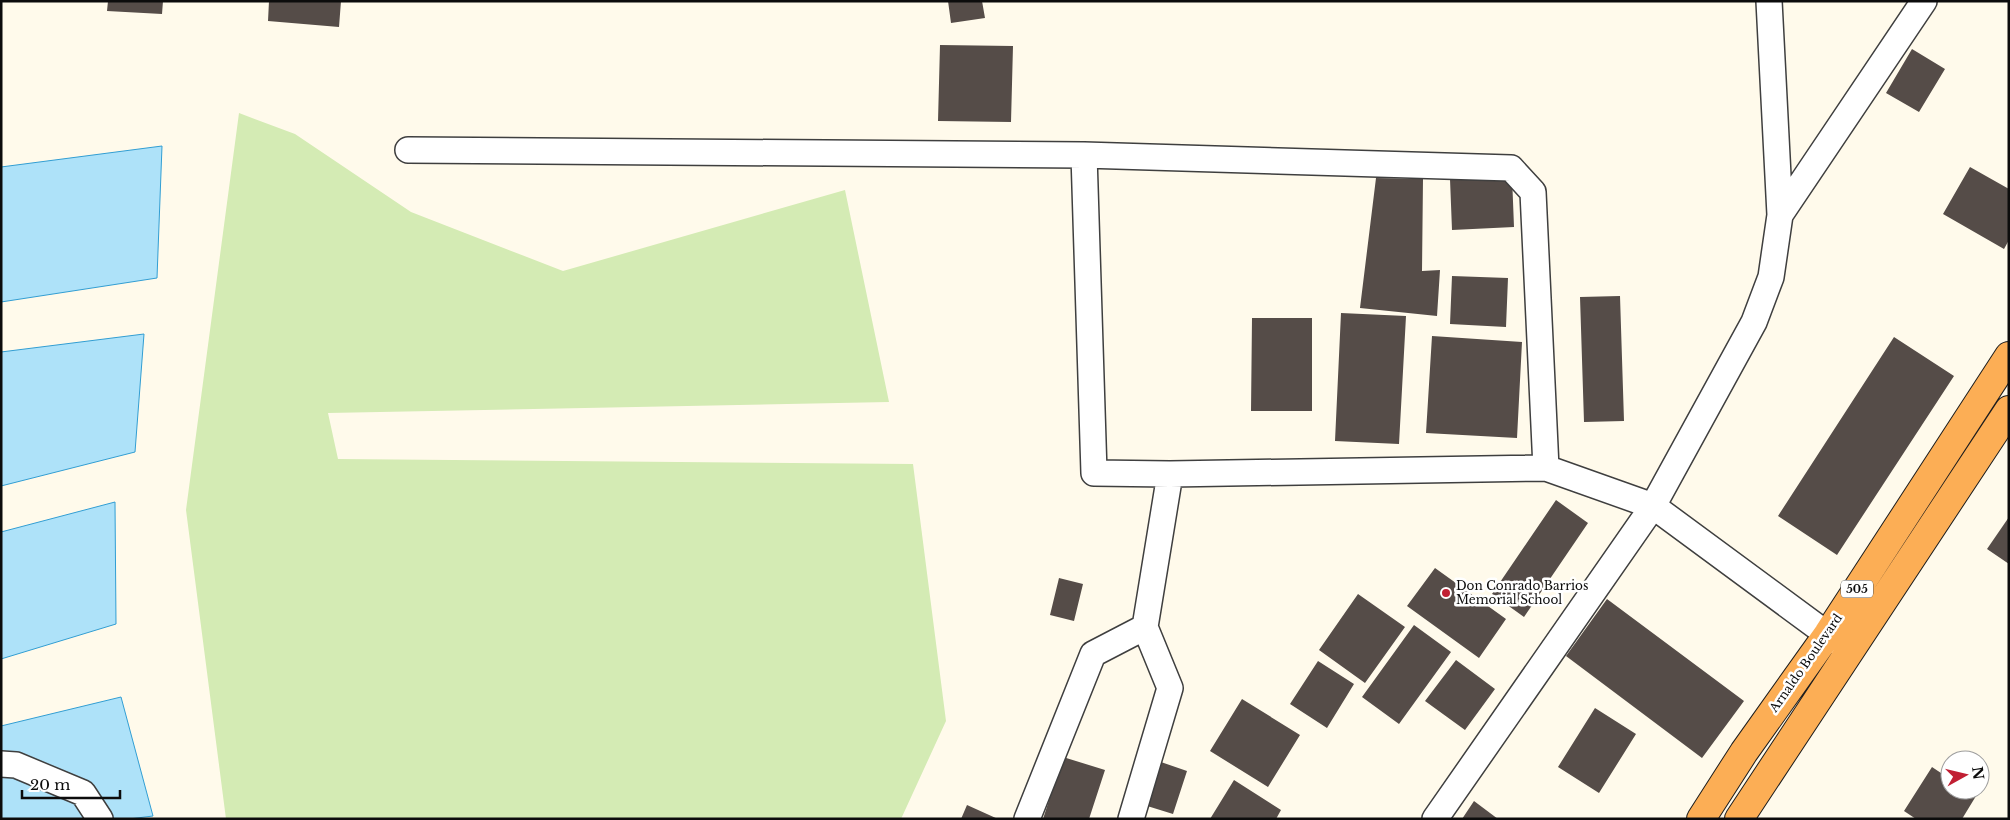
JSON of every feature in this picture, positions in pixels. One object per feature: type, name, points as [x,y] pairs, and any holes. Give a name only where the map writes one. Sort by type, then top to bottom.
[{"type":"highway","name":"Arnaldo Boulevard","points":[[1701,819],[1744,752],[1828,634],[2009,356]]},
{"type":"highway","name":"505","points":[[1739,819],[2009,410]]},
{"type":"highway","points":[[1934,469],[1958,486]]},
{"type":"highway","points":[[1744,752],[1775,767]]},
{"type":"street","points":[[1436,819],[1653,506],[1754,322],[1771,277],[1780,215],[1769,1]]},
{"type":"street","points":[[1780,215],[1924,1]]},
{"type":"street","points":[[408,150],[1084,155],[1511,168],[1533,192],[1546,468]]},
{"type":"street","points":[[1084,155],[1094,473],[1170,474],[1546,468],[1653,506],[1850,652]]},
{"type":"street","points":[[1131,819],[1170,688],[1145,627],[1170,474]]},
{"type":"street","points":[[1027,819],[1093,654],[1145,627]]},
{"type":"street","points":[[1,764],[16,765],[83,793],[100,819]]},
{"type":"green space","points":[[239,113],[295,134],[411,212],[563,271],[845,190],[889,402],[328,413],[338,459],[913,464],[946,721],[901,819],[226,819],[186,510]]},
{"type":"water","points":[[162,146],[157,278],[1,302],[1,167]]},
{"type":"water","points":[[144,334],[135,452],[1,486],[1,352]]},
{"type":"water","points":[[115,502],[116,624],[1,659],[1,532]]},
{"type":"water","points":[[121,697],[153,816],[129,819],[1,819],[1,726]]},
{"type":"building","points":[[108,1],[163,1],[162,14],[107,11]]},
{"type":"building","points":[[269,1],[341,1],[339,27],[268,21]]},
{"type":"building","points":[[948,1],[982,1],[985,18],[951,23]]},
{"type":"building","points":[[940,45],[1013,46],[1011,122],[938,121]]},
{"type":"building","points":[[1912,49],[1945,69],[1919,112],[1886,93]]},
{"type":"building","points":[[1970,167],[2009,189],[2009,240],[2004,249],[1943,214]]},
{"type":"building","points":[[1512,176],[1514,227],[1452,230],[1450,179]]},
{"type":"building","points":[[1376,178],[1423,179],[1422,271],[1440,270],[1437,316],[1360,308]]},
{"type":"building","points":[[1452,276],[1508,278],[1506,327],[1450,324]]},
{"type":"building","points":[[1620,296],[1624,421],[1584,422],[1580,297]]},
{"type":"building","points":[[1341,313],[1406,316],[1399,444],[1335,441]]},
{"type":"building","points":[[1252,318],[1312,318],[1312,411],[1251,411]]},
{"type":"building","points":[[1432,336],[1522,342],[1517,438],[1426,433]]},
{"type":"building","points":[[1894,337],[1954,376],[1837,555],[1778,516]]},
{"type":"building","points":[[1556,500],[1588,523],[1524,617],[1492,594]]},
{"type":"building","points":[[2009,517],[2009,564],[1987,549]]},
{"type":"building","points":[[1435,568],[1506,619],[1479,658],[1407,606]]},
{"type":"building","points":[[1059,578],[1083,584],[1074,621],[1050,615]]},
{"type":"building","points":[[1358,594],[1405,627],[1365,683],[1319,650]]},
{"type":"building","points":[[1607,599],[1744,701],[1702,758],[1566,656]]},
{"type":"building","points":[[1414,625],[1451,652],[1399,724],[1362,697]]},
{"type":"building","points":[[1456,660],[1495,689],[1465,730],[1425,701]]},
{"type":"building","points":[[1318,661],[1354,684],[1327,728],[1290,704]]},
{"type":"building","points":[[1242,699],[1300,735],[1268,787],[1210,751]]},
{"type":"building","points":[[1595,708],[1636,734],[1599,793],[1558,767]]},
{"type":"building","points":[[1063,757],[1105,770],[1089,819],[1043,819]]},
{"type":"building","points":[[1158,761],[1187,771],[1173,814],[1144,805]]},
{"type":"building","points":[[1932,767],[1940,772],[1940,800],[1974,800],[1962,819],[1916,819],[1904,811]]},
{"type":"building","points":[[1234,780],[1281,810],[1276,819],[1210,819]]},
{"type":"building","points":[[1474,801],[1498,819],[1462,819]]},
{"type":"building","points":[[967,805],[998,819],[961,819]]},
{"type":"place","name":"Don Conrado Barrios Memorial School","points":[[1446,593]]}]
